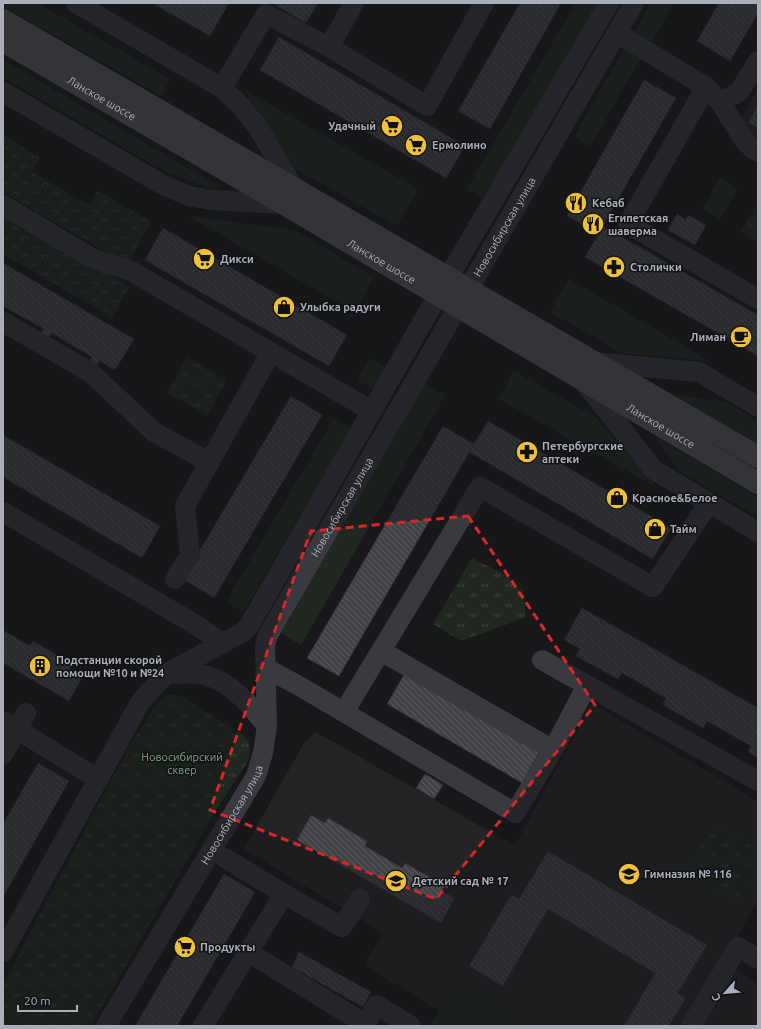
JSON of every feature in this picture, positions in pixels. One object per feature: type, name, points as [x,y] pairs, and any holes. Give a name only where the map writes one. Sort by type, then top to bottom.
[{"type":"main road","name":"Ланское шоссе","points":[[3,20],[289,196],[587,371],[758,483]]},
{"type":"main road","name":"Ланское шоссе","points":[[3,41],[289,196]]},
{"type":"main road","name":"Ланское шоссе","points":[[587,371],[758,457]]},
{"type":"street","points":[[329,48],[354,3]]},
{"type":"street","points":[[222,88],[263,8],[427,106],[484,3]]},
{"type":"street","name":"Новосибирская улица","points":[[3,952],[142,701],[166,674],[243,632],[250,624],[443,287],[609,3]]},
{"type":"street","name":"Новосибирская улица","points":[[106,1026],[256,776],[263,753],[267,726],[265,645],[268,635],[634,3]]},
{"type":"street","points":[[3,92],[163,185],[189,196],[211,200],[289,196],[257,126],[241,106],[222,88],[86,6]]},
{"type":"street","points":[[617,33],[706,87],[720,102],[745,141],[758,152]]},
{"type":"street","points":[[720,102],[739,92],[758,61]]},
{"type":"street","points":[[706,87],[628,224],[758,299]]},
{"type":"street","points":[[3,205],[92,258],[131,271],[372,411]]},
{"type":"street","points":[[3,322],[90,372],[154,432],[209,462]]},
{"type":"street","points":[[175,580],[190,554],[185,506],[271,352]]},
{"type":"street","points":[[587,371],[699,372],[758,407]]},
{"type":"street","points":[[587,371],[654,470],[758,532]]},
{"type":"street","points":[[344,712],[480,487],[653,587],[709,503]]},
{"type":"street","points":[[3,512],[196,625],[223,643]]},
{"type":"street","points":[[381,651],[553,750]]},
{"type":"street","points":[[542,660],[758,781]]},
{"type":"street","points":[[266,668],[344,712],[515,813],[553,750],[587,685]]},
{"type":"street","points":[[166,674],[204,675],[223,683],[244,699],[267,726]]},
{"type":"street","points":[[3,754],[15,721],[98,779]]},
{"type":"street","points":[[225,858],[342,927],[360,899]]},
{"type":"street","points":[[203,1026],[284,894]]},
{"type":"street","points":[[691,1026],[738,947],[758,959]]},
{"type":"street","points":[[248,952],[365,1024],[377,1005],[410,1026]]},
{"type":"highlighted area","points":[[468,516],[595,705],[436,899],[210,810],[311,531]]},
{"type":"shaded area","points":[[758,89],[758,156],[730,137]]},
{"type":"shaded area","name":"Гимназия № 116","points":[[592,704],[758,801],[758,901],[684,1026],[430,1026],[439,1010],[364,965],[383,933],[244,849],[304,743],[316,732],[515,846]]},
{"type":"shaded area","points":[[734,969],[758,983],[758,1026],[700,1026]]},
{"type":"green space","points":[[3,3],[37,3],[170,79],[161,96],[3,6]]},
{"type":"green space","points":[[576,3],[599,3],[510,157],[481,197],[467,189]]},
{"type":"green space","points":[[651,3],[674,3],[652,42],[635,32]]},
{"type":"green space","points":[[625,48],[641,57],[590,147],[574,137]]},
{"type":"green space","points":[[3,60],[220,187],[212,189],[164,171],[3,77]]},
{"type":"green space","points":[[245,90],[418,189],[397,226],[294,168]]},
{"type":"green space","points":[[3,135],[40,157],[32,172],[89,205],[97,190],[151,222],[127,264],[3,192]]},
{"type":"green space","points":[[720,178],[738,188],[720,219],[702,209]]},
{"type":"green space","points":[[758,202],[758,243],[740,232]]},
{"type":"green space","points":[[3,214],[130,287],[112,317],[3,254]]},
{"type":"green space","points":[[189,216],[294,230],[374,277],[354,312]]},
{"type":"green space","points":[[569,279],[710,361],[622,353],[550,312]]},
{"type":"green space","points":[[187,357],[227,380],[207,415],[167,393]]},
{"type":"green space","points":[[370,358],[386,368],[373,389],[357,380]]},
{"type":"green space","points":[[514,371],[597,418],[656,487],[499,399]]},
{"type":"green space","points":[[425,383],[445,395],[301,645],[281,633]]},
{"type":"green space","points":[[678,395],[726,402],[758,421],[758,446],[679,400]]},
{"type":"green space","points":[[334,418],[351,428],[243,612],[226,602]]},
{"type":"green space","points":[[657,438],[758,497],[758,517],[679,471]]},
{"type":"green space","points":[[472,558],[523,584],[526,617],[461,641],[433,624]]},
{"type":"green space","name":"Новосибирский сквер","points":[[166,695],[179,695],[242,734],[248,741],[250,747],[250,755],[247,763],[217,808],[91,1026],[3,1026],[3,984],[131,743],[158,702]]},
{"type":"green space","points":[[715,823],[758,850],[758,868],[737,902],[685,871]]},
{"type":"green space","points":[[453,992],[468,1001],[473,994],[524,1026],[431,1026]]},
{"type":"building","points":[[152,3],[229,3],[210,36]]},
{"type":"building","points":[[277,3],[318,3],[306,23],[275,5]]},
{"type":"building","points":[[520,3],[561,3],[490,129],[458,111]]},
{"type":"building","points":[[719,3],[758,3],[758,13],[730,61],[697,41]]},
{"type":"building","points":[[279,37],[465,146],[446,178],[260,70]]},
{"type":"building","points":[[644,80],[676,98],[598,234],[567,216]]},
{"type":"building","points":[[758,105],[758,128],[748,123]]},
{"type":"building","points":[[677,214],[686,220],[688,215],[706,225],[695,245],[668,230]]},
{"type":"building","points":[[603,226],[758,315],[758,356],[585,257]]},
{"type":"building","points":[[163,228],[347,335],[329,366],[145,260]]},
{"type":"building","points":[[3,263],[134,339],[115,370],[100,361],[97,365],[90,361],[92,357],[52,333],[49,337],[41,333],[44,329],[3,306]]},
{"type":"building","points":[[291,396],[322,415],[214,598],[183,579]]},
{"type":"building","points":[[488,421],[671,528],[653,559],[469,452]]},
{"type":"building","points":[[443,426],[474,444],[339,676],[307,658]]},
{"type":"building","points":[[3,435],[160,526],[142,558],[3,477]]},
{"type":"building","points":[[582,608],[758,708],[758,758],[748,752],[751,746],[707,721],[703,728],[663,705],[666,698],[622,673],[618,679],[576,656],[580,649],[564,640]]},
{"type":"building","name":"Подстанции скорой помощи №10 и №24","points":[[3,630],[30,646],[33,641],[72,664],[70,669],[83,676],[69,701],[3,663]]},
{"type":"building","points":[[405,673],[540,751],[522,783],[387,704]]},
{"type":"building","points":[[38,763],[69,781],[3,897],[3,824]]},
{"type":"building","points":[[425,774],[443,785],[434,799],[416,788]]},
{"type":"building","points":[[311,815],[325,823],[328,818],[367,841],[365,846],[402,868],[405,863],[445,886],[442,891],[455,898],[441,923],[297,840]]},
{"type":"building","points":[[548,851],[707,945],[678,993],[686,998],[669,1026],[624,1026],[655,973],[548,909],[503,986],[469,966],[511,895],[519,899]]},
{"type":"building","points":[[224,874],[255,892],[177,1026],[135,1026]]},
{"type":"building","points":[[299,952],[371,992],[363,1007],[292,967]]},
{"type":"place","name":"Удачный","points":[[392,126]]},
{"type":"place","name":"Ермолино","points":[[416,145]]},
{"type":"place","name":"Кебаб","points":[[576,203]]},
{"type":"place","name":"Египетская шаверма","points":[[593,224]]},
{"type":"place","name":"Дикси","points":[[204,259]]},
{"type":"place","name":"Столички","points":[[614,267]]},
{"type":"place","name":"Улыбка радуги","points":[[284,307]]},
{"type":"place","name":"Лиман","points":[[741,337]]},
{"type":"place","name":"Петербургские аптеки","points":[[527,452]]},
{"type":"place","name":"Красное&Белое","points":[[617,498]]},
{"type":"place","name":"Тайм","points":[[655,529]]},
{"type":"place","name":"Подстанции скорой помощи №10 и №24","points":[[40,666]]},
{"type":"place","name":"Гимназия № 116","points":[[629,874]]},
{"type":"place","name":"Детский сад № 17","points":[[396,881]]},
{"type":"place","name":"Продукты","points":[[185,947]]}]
